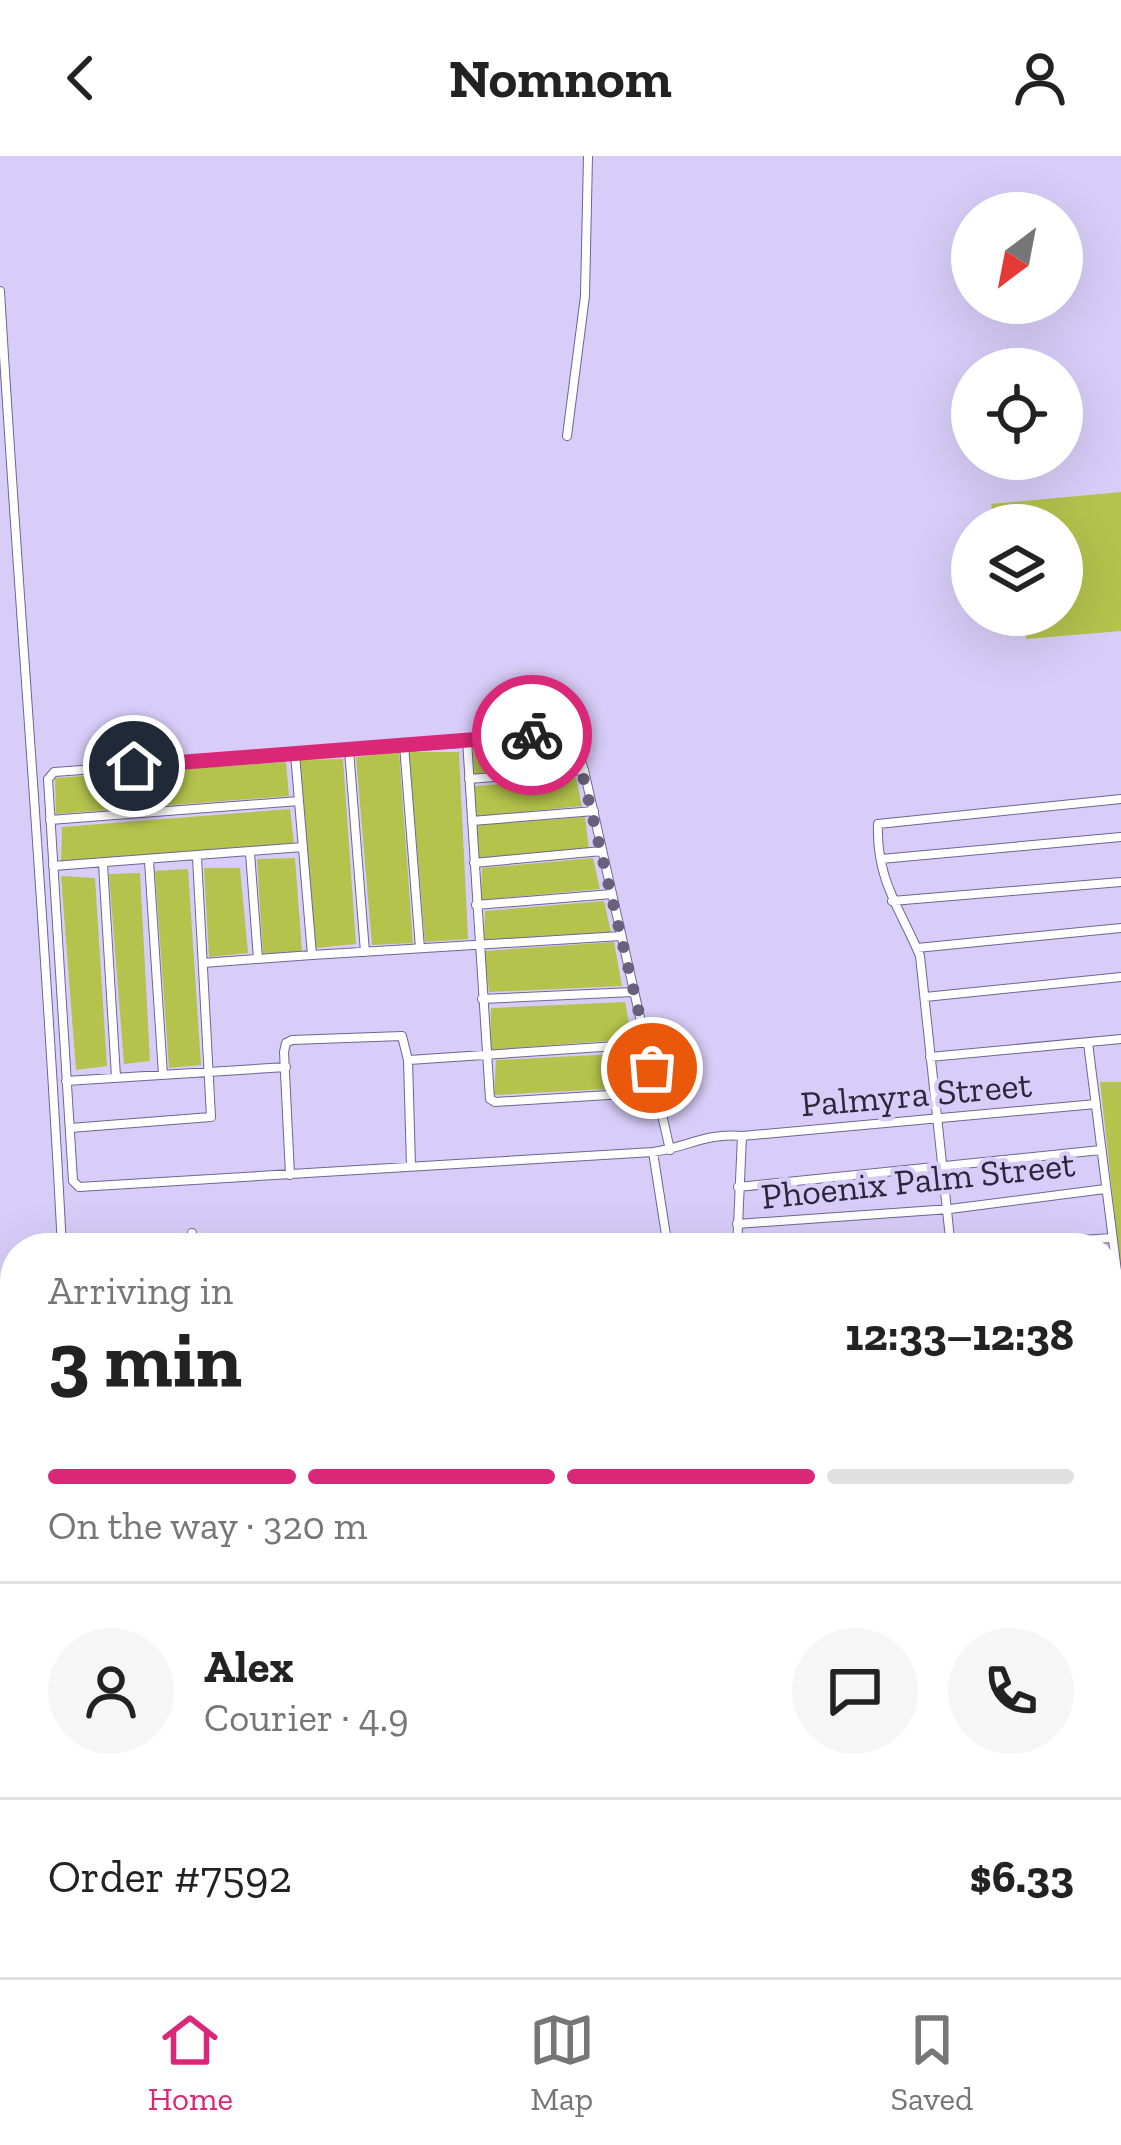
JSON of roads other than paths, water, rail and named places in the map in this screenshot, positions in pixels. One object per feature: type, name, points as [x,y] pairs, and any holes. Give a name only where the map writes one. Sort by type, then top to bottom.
[{"type":"street","points":[[567,436],[585,296],[588,156]]},
{"type":"street","points":[[0,291],[61,1233]]},
{"type":"street","points":[[197,857],[209,1119],[70,1128],[48,778],[54,772],[567,732],[574,738],[584,770],[670,1150]]},
{"type":"street","points":[[467,740],[490,1099],[657,1092]]},
{"type":"street","points":[[404,745],[420,948]]},
{"type":"street","points":[[349,750],[364,952]]},
{"type":"street","points":[[295,754],[312,955]]},
{"type":"street","points":[[469,778],[584,770]]},
{"type":"street","points":[[953,1233],[916,948],[892,901],[877,827],[880,821],[1121,799]]},
{"type":"street","points":[[50,820],[299,801]]},
{"type":"street","points":[[472,821],[594,811]]},
{"type":"street","points":[[881,859],[1121,838]]},
{"type":"street","points":[[53,866],[303,848]]},
{"type":"street","points":[[474,863],[602,851]]},
{"type":"street","points":[[250,852],[259,959]]},
{"type":"street","points":[[149,860],[163,1075]]},
{"type":"street","points":[[103,864],[116,1077]]},
{"type":"street","points":[[892,901],[1121,882]]},
{"type":"street","points":[[476,905],[612,894]]},
{"type":"street","points":[[916,948],[1121,928]]},
{"type":"street","points":[[203,963],[620,936]]},
{"type":"street","points":[[925,997],[1121,977]]},
{"type":"street","points":[[482,999],[633,992]]},
{"type":"street","points":[[290,1175],[286,1043],[292,1040],[402,1036],[409,1060],[412,1166]]},
{"type":"street","points":[[930,1057],[1121,1040]]},
{"type":"street","points":[[1088,1043],[1111,1233]]},
{"type":"street","points":[[409,1060],[647,1044]]},
{"type":"street","points":[[66,1081],[286,1067]]},
{"type":"street","name":"Palmyra Street","points":[[70,1128],[73,1180],[79,1187],[653,1152],[712,1135],[1096,1104]]},
{"type":"street","points":[[737,1233],[742,1136]]},
{"type":"street","points":[[738,1187],[1101,1150]]},
{"type":"street","points":[[653,1152],[666,1233]]},
{"type":"street","name":"Phoenix Palm Street","points":[[737,1224],[950,1209],[1105,1189]]}]
